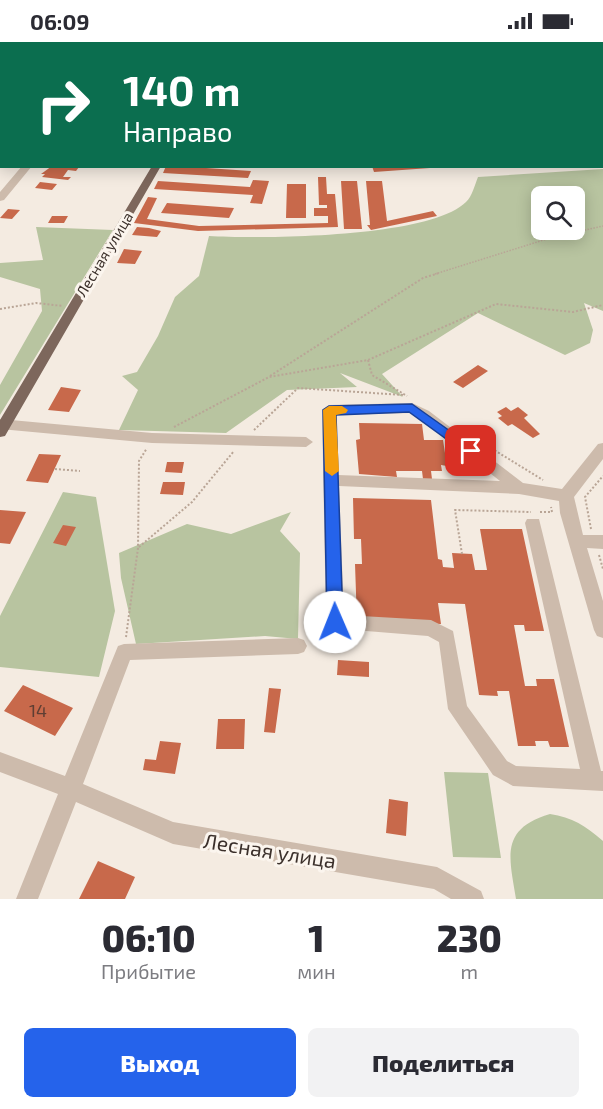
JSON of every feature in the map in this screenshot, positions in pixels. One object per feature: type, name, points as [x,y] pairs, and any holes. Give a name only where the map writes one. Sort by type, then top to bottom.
[{"type":"main road","name":"Лесная улица","points":[[2,427],[156,168]]},
{"type":"street","points":[[0,198],[26,168]]},
{"type":"street","points":[[519,488],[412,408],[329,410],[335,622],[431,628],[447,637],[458,709],[500,768],[513,776],[598,781],[533,523]]},
{"type":"street","points":[[2,427],[152,438],[306,442]]},
{"type":"street","points":[[566,496],[603,448]]},
{"type":"street","points":[[332,480],[519,488],[566,496]]},
{"type":"street","points":[[566,496],[576,541],[603,630]]},
{"type":"street","points":[[576,541],[599,542]]},
{"type":"street","points":[[27,899],[124,652],[298,646]]},
{"type":"street","name":"Лесная улица","points":[[0,762],[173,833],[437,878],[473,899]]},
{"type":"path","points":[[124,652],[138,548],[140,461],[152,438],[269,377],[423,278],[550,238],[603,225]]},
{"type":"path","points":[[0,309],[36,303],[73,307]]},
{"type":"path","points":[[269,377],[369,360],[496,304],[573,312],[603,305]]},
{"type":"path","points":[[55,469],[80,471]]},
{"type":"path","points":[[603,476],[585,497],[587,514],[599,542],[603,569]]},
{"type":"path","points":[[462,554],[455,510],[552,512]]},
{"type":"green space","points":[[603,169],[603,311],[584,303],[593,330],[590,343],[565,355],[478,313],[382,374],[403,397],[340,373],[357,387],[287,390],[226,433],[119,430],[138,390],[122,376],[137,372],[158,336],[175,297],[199,276],[209,236],[304,236],[383,229],[418,223],[447,214],[466,202],[472,194],[478,177]]},
{"type":"green space","points":[[36,227],[113,230],[0,415],[0,385],[42,311],[40,289],[0,277],[0,263],[43,260]]},
{"type":"green space","points":[[63,492],[96,497],[115,611],[99,677],[0,667],[0,616]]},
{"type":"green space","points":[[291,512],[280,531],[300,553],[298,639],[265,636],[136,644],[121,578],[119,553],[187,524],[231,534]]},
{"type":"green space","points":[[444,772],[488,773],[501,858],[453,857]]},
{"type":"green space","points":[[550,814],[578,823],[603,841],[603,899],[516,899],[510,857],[515,836],[534,820]]},
{"type":"building","points":[[49,168],[78,168],[76,171],[68,170],[63,177],[71,177],[68,180],[42,177],[45,174],[41,174]]},
{"type":"building","points":[[165,168],[251,171],[248,178],[163,173]]},
{"type":"building","points":[[373,168],[430,168],[374,172]]},
{"type":"building","points":[[318,177],[326,177],[327,194],[335,194],[338,227],[198,231],[134,223],[148,197],[157,198],[147,219],[199,226],[328,223],[328,216],[314,216],[314,208],[327,208],[327,205],[319,205]]},
{"type":"building","points":[[253,180],[269,181],[262,204],[250,203],[253,195],[154,189],[158,181],[250,187]]},
{"type":"building","points":[[341,181],[357,181],[362,229],[344,229]]},
{"type":"building","points":[[366,181],[382,181],[387,221],[433,211],[437,216],[371,230],[367,225],[370,225]]},
{"type":"building","points":[[40,182],[57,184],[52,190],[35,188]]},
{"type":"building","points":[[287,184],[306,184],[306,218],[286,218]]},
{"type":"building","points":[[167,203],[234,208],[229,218],[161,213]]},
{"type":"building","points":[[8,209],[20,210],[12,219],[0,218]]},
{"type":"building","points":[[52,216],[68,216],[64,223],[48,223]]},
{"type":"building","points":[[137,227],[161,231],[157,237],[132,235]]},
{"type":"building","points":[[124,249],[142,251],[135,264],[117,263]]},
{"type":"building","points":[[478,365],[488,371],[463,388],[453,382]]},
{"type":"building","points":[[61,387],[81,390],[69,412],[48,410]]},
{"type":"building","points":[[506,407],[511,411],[518,407],[528,415],[524,418],[540,434],[533,438],[512,424],[508,426],[498,418],[502,416],[497,412]]},
{"type":"building","points":[[359,423],[422,424],[424,440],[443,440],[447,466],[441,465],[442,471],[431,471],[432,479],[423,479],[422,471],[396,471],[397,477],[359,474],[356,440],[360,439]]},
{"type":"building","points":[[39,454],[61,455],[48,483],[26,481]]},
{"type":"building","points":[[167,462],[184,462],[182,473],[165,472]]},
{"type":"building","points":[[163,482],[185,482],[183,495],[160,494]]},
{"type":"building","points":[[353,498],[431,500],[438,559],[442,560],[443,567],[454,568],[452,553],[472,554],[475,570],[487,570],[480,529],[522,529],[544,631],[525,631],[524,625],[514,625],[525,686],[537,686],[536,679],[554,679],[569,747],[550,747],[548,741],[535,741],[536,746],[518,746],[509,691],[497,691],[498,696],[479,695],[465,604],[438,603],[441,624],[357,622],[355,564],[362,564],[361,539],[354,539]]},
{"type":"building","points":[[0,510],[26,512],[10,544],[0,543]]},
{"type":"building","points":[[63,525],[76,527],[66,546],[53,543]]},
{"type":"building","points":[[338,660],[369,662],[369,677],[337,675]]},
{"type":"building","points":[[23,685],[73,708],[55,736],[4,711]]},
{"type":"building","points":[[269,688],[281,689],[275,733],[264,732]]},
{"type":"building","points":[[218,719],[245,719],[244,749],[216,749]]},
{"type":"building","points":[[160,741],[181,743],[175,774],[143,770],[145,759],[156,760]]},
{"type":"building","points":[[389,799],[408,802],[406,836],[386,833]]},
{"type":"building","points":[[98,861],[135,877],[125,899],[79,899]]},
{"type":"slow traffic","points":[[332,471],[329,410],[342,410]]},
{"type":"route","points":[[335,622],[329,410],[412,408],[471,451]]}]
